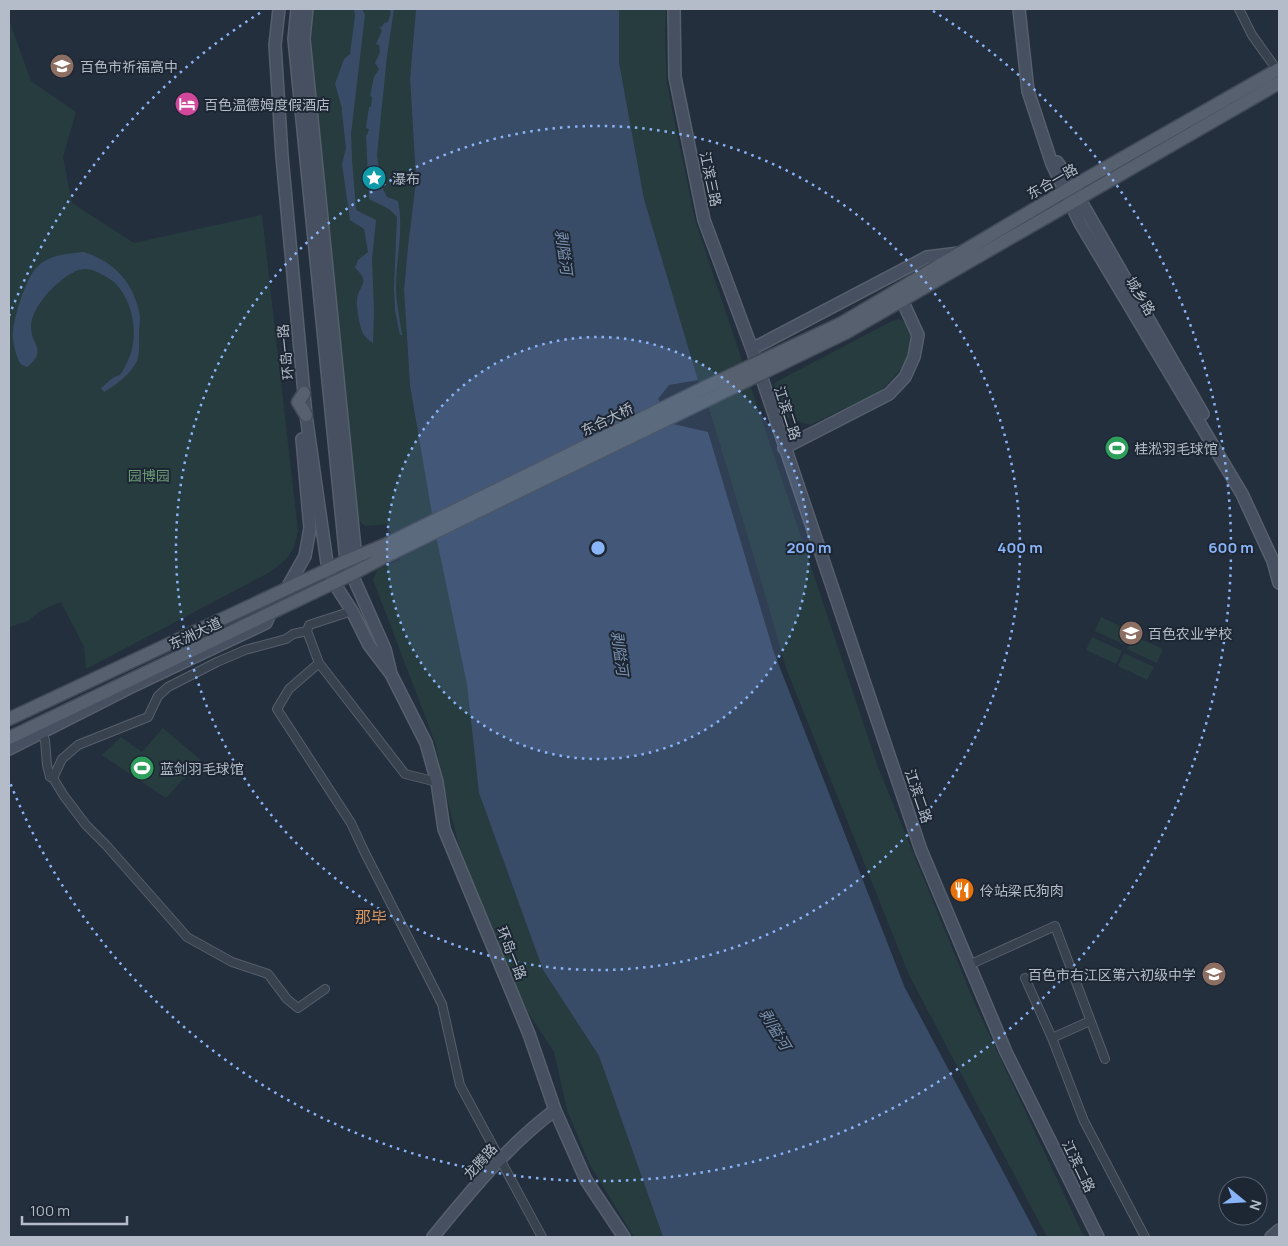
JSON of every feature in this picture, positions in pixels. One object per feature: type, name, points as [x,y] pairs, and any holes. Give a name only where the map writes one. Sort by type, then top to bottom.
[{"type":"main road","points":[[272,9],[269,44],[275,156],[301,398],[310,528],[305,556],[287,588]]},
{"type":"main road","name":"环岛一路","points":[[279,9],[276,45],[282,156],[301,398]]},
{"type":"main road","name":"环岛一路","points":[[297,9],[294,39],[351,559],[385,649],[391,674]]},
{"type":"main road","points":[[308,9],[304,39],[351,559]]},
{"type":"main road","name":"江滨三路","points":[[674,9],[675,77],[704,220],[752,349]]},
{"type":"main road","name":"城乡路","points":[[1019,9],[1028,91],[1052,164],[1247,491],[1279,562]]},
{"type":"main road","name":"城乡路","points":[[1025,9],[1034,89],[1057,162],[1085,231],[1242,494],[1273,560],[1279,583]]},
{"type":"main road","name":"东合一路","points":[[845,327],[902,300],[1072,195],[1278,74]]},
{"type":"main road","name":"东合一路","points":[[845,327],[961,253],[1072,195]]},
{"type":"main road","points":[[752,349],[926,257],[961,253]]},
{"type":"main road","points":[[784,448],[889,394],[905,377],[914,357],[918,334],[902,300]]},
{"type":"main road","name":"东合大桥","points":[[389,548],[710,385],[845,327]]},
{"type":"main road","name":"江滨二路","points":[[752,349],[921,850],[1006,1052],[1098,1237]]},
{"type":"main road","points":[[301,398],[306,415]]},
{"type":"main road","name":"环岛一路","points":[[306,415],[328,570],[369,645],[391,674],[426,743],[437,782],[444,829],[529,1034],[555,1110],[586,1180],[624,1237]]},
{"type":"main road","name":"东洲大道","points":[[9,719],[351,559],[389,548]]},
{"type":"main road","name":"东洲大道","points":[[9,738],[40,728],[356,572],[389,548]]},
{"type":"main road","points":[[241,610],[248,625]]},
{"type":"main road","points":[[9,749],[40,728],[266,623],[270,614]]},
{"type":"main road","name":"龙腾路","points":[[433,1237],[500,1160],[534,1125],[555,1110]]},
{"type":"main road","points":[[1271,1237],[1279,1230]]},
{"type":"street","points":[[1239,9],[1252,35],[1278,74]]},
{"type":"street","points":[[352,611],[310,624],[307,631],[319,663],[404,774],[437,782]]},
{"type":"street","points":[[53,778],[62,759],[78,745],[148,717],[158,696],[168,687],[217,662],[246,650],[307,631]]},
{"type":"street","points":[[319,663],[289,689],[277,709],[351,823],[442,1004],[460,1085],[542,1237]]},
{"type":"street","points":[[40,728],[45,740],[50,777],[53,778],[86,825],[187,937],[232,962],[268,974],[287,999],[298,1008],[325,989]]},
{"type":"street","points":[[969,965],[1055,926],[1105,1058]]},
{"type":"street","points":[[1025,978],[1052,1038],[1084,1121],[1145,1237]]},
{"type":"street","points":[[1052,1038],[1090,1021]]},
{"type":"green space","points":[[314,9],[416,9],[410,78],[416,180],[404,290],[410,386],[438,544],[467,685],[479,793],[543,970],[599,1056],[663,1237],[634,1237],[590,1165],[567,1110],[554,1052],[524,1006],[486,917],[459,846],[435,742],[373,580],[378,569],[400,560],[388,524],[365,526],[357,519],[311,40]]},
{"type":"green space","points":[[619,9],[666,9],[667,84],[695,220],[878,767],[975,1004],[1084,1237],[1047,1237],[909,975],[786,668],[709,408],[698,380],[644,199],[619,62]]},
{"type":"green space","name":"园博园","points":[[9,20],[31,81],[76,112],[63,157],[72,203],[134,243],[262,215],[298,531],[294,546],[286,559],[270,572],[86,669],[84,647],[61,602],[42,610],[28,621],[9,627]]},
{"type":"green space","points":[[899,319],[904,321],[911,336],[908,357],[900,370],[881,391],[810,425],[783,416],[774,383]]},
{"type":"green space","points":[[1101,617],[1131,631],[1125,645],[1095,631]]},
{"type":"green space","points":[[1134,636],[1163,649],[1157,663],[1127,649]]},
{"type":"green space","points":[[1092,637],[1122,651],[1116,664],[1086,650]]},
{"type":"green space","points":[[1124,653],[1154,667],[1147,680],[1118,666]]},
{"type":"green space","points":[[163,728],[201,760],[166,798],[102,755],[121,737],[142,752]]},
{"type":"water","points":[[354,9],[362,9],[365,15],[351,134],[356,210],[376,220],[372,259],[373,343],[363,332],[358,312],[358,295],[363,284],[363,277],[355,268],[358,260],[368,252],[364,229],[350,220],[342,164],[346,148],[342,108],[335,84],[344,59],[350,54],[355,16]]},
{"type":"water","name":"瀑布","points":[[388,9],[394,9],[387,56],[377,155],[381,185],[387,197],[398,201],[400,212],[396,287],[402,335],[400,335],[395,310],[394,288],[397,217],[389,209],[369,199],[366,135],[369,129],[366,128],[369,107],[371,107],[372,97],[370,96],[374,77],[379,69],[375,63],[380,52],[379,45],[376,44],[382,31],[379,26],[382,27],[384,23],[388,22],[391,12]]},
{"type":"water","name":"剥隘河","points":[[416,9],[619,9],[619,62],[644,199],[698,380],[669,385],[658,399],[673,424],[708,432],[773,650],[905,988],[1038,1237],[663,1237],[599,1056],[543,970],[479,793],[467,685],[435,531],[410,386],[404,290],[416,180],[410,78]]},
{"type":"water","points":[[84,252],[104,261],[120,274],[132,291],[140,314],[137,361],[127,375],[104,392],[101,388],[120,375],[127,362],[134,339],[130,309],[126,299],[115,283],[106,276],[90,270],[77,270],[60,281],[46,295],[32,319],[31,327],[37,352],[33,361],[27,367],[19,362],[13,342],[16,315],[25,287],[34,271],[48,259],[65,254]]},
{"type":"place","name":"百色市祈福高中","points":[[62,66]]},
{"type":"place","name":"百色温德姆度假酒店","points":[[187,104]]},
{"type":"place","name":"瀑布","points":[[374,178]]},
{"type":"place","name":"桂淞羽毛球馆","points":[[1117,448]]},
{"type":"place","name":"百色农业学校","points":[[1131,633]]},
{"type":"place","name":"蓝剑羽毛球馆","points":[[142,768]]},
{"type":"place","name":"伶站梁氏狗肉","points":[[962,890]]},
{"type":"place","name":"百色市右江区第六初级中学","points":[[1214,974]]},
{"type":"district","name":"那毕","points":[[371,917]]}]
